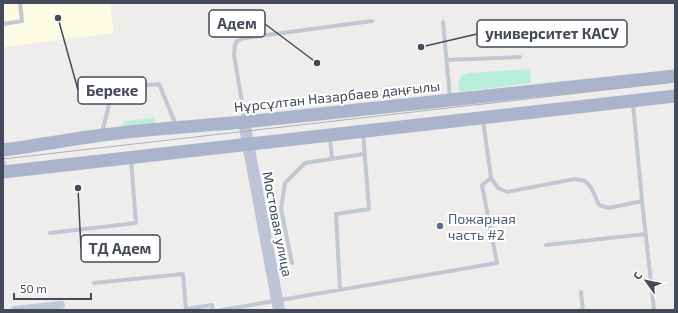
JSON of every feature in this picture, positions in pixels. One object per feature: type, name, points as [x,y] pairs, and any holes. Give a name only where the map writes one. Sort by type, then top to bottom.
[{"type":"main road","name":"Нұрсұлтан Назарбаев даңғылы","points":[[3,150],[102,135],[244,122],[675,76]]},
{"type":"main road","points":[[4,168],[131,158],[675,96]]},
{"type":"street","name":"Мостовая улица","points":[[244,122],[278,305]]},
{"type":"street","points":[[16,310],[61,306]]},
{"type":"lane","points":[[3,24],[22,21],[20,3]]},
{"type":"lane","points":[[244,122],[234,55],[234,45],[237,41],[244,38],[372,21]]},
{"type":"lane","points":[[443,22],[450,100]]},
{"type":"lane","points":[[447,60],[520,57]]},
{"type":"lane","points":[[102,135],[112,88],[159,84],[177,127]]},
{"type":"lane","points":[[632,101],[654,310]]},
{"type":"lane","points":[[483,118],[491,178],[498,188],[507,192],[575,179],[585,181],[591,187],[599,205],[609,208],[642,201]]},
{"type":"lane","points":[[340,290],[336,214],[369,210],[363,131]]},
{"type":"lane","points":[[330,135],[332,159]]},
{"type":"lane","points":[[292,263],[281,209],[285,183],[305,163],[364,154]]},
{"type":"lane","points":[[50,233],[136,223],[131,158]]},
{"type":"lane","points":[[222,310],[278,305],[340,290],[497,263],[482,185],[491,178]]},
{"type":"lane","points":[[546,245],[646,234]]},
{"type":"lane","points":[[94,283],[183,274],[186,309],[212,305],[213,310]]},
{"type":"lane","points":[[581,292],[583,310]]},
{"type":"shaded area","points":[[3,3],[110,3],[114,33],[4,47]]},
{"type":"green space","points":[[530,69],[531,83],[460,92],[458,85],[462,75],[469,73]]},
{"type":"green space","points":[[153,118],[160,129],[116,134],[125,121]]},
{"type":"tram line","points":[[3,159],[675,82]]},
{"type":"place","name":"Береке","points":[[58,18]]},
{"type":"place","name":"университет КАСУ","points":[[421,47]]},
{"type":"place","name":"Адем","points":[[317,63]]},
{"type":"place","name":"ТД Адем","points":[[78,188]]},
{"type":"place","name":"Пожарная часть #2","points":[[440,226]]}]
